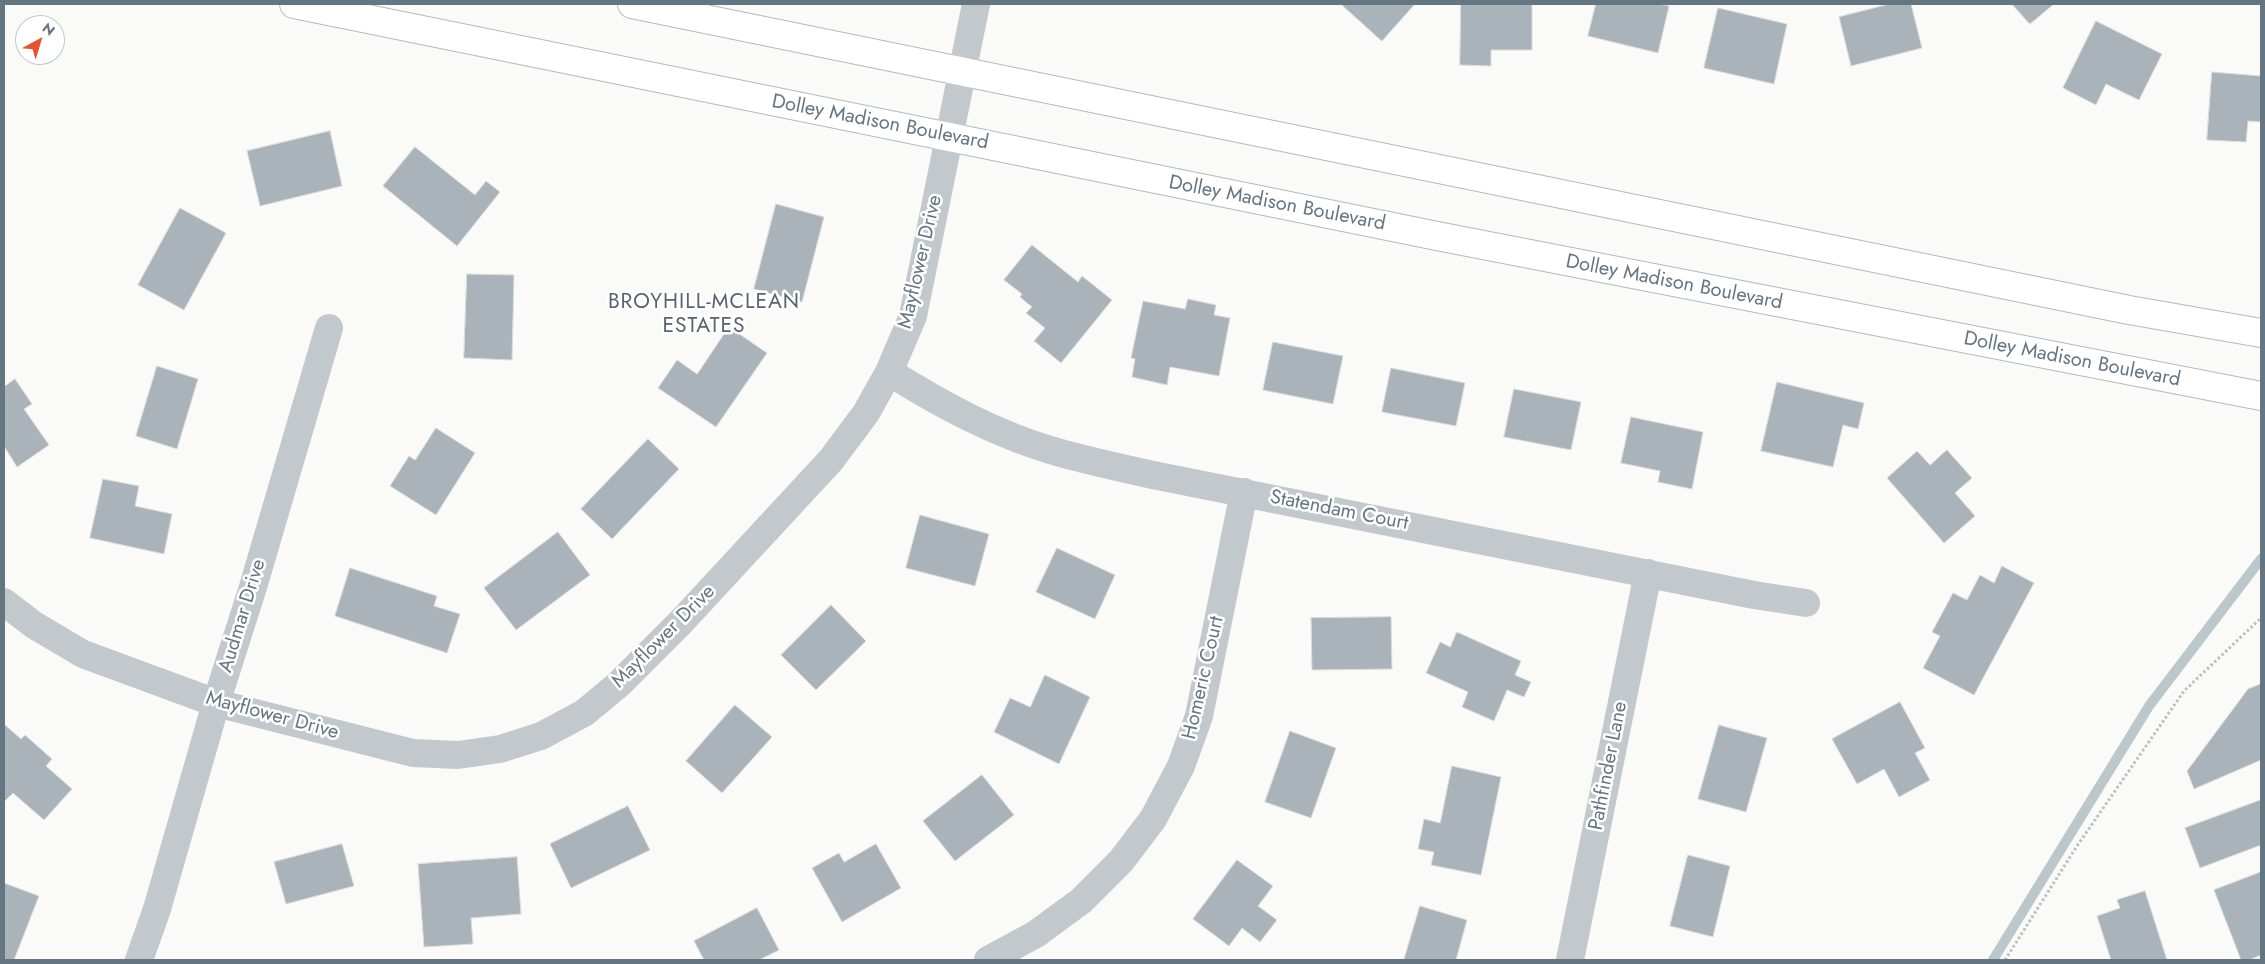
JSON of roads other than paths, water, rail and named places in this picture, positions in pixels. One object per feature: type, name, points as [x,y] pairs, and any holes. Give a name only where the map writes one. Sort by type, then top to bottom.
[{"type":"main road","name":"Dolley Madison Boulevard","points":[[294,4],[1457,240],[2261,396]]},
{"type":"main road","points":[[632,4],[2129,310],[2261,333]]},
{"type":"street","name":"Mayflower Drive","points":[[4,602],[34,625],[84,654],[216,703],[413,753],[458,755],[500,750],[541,736],[584,713],[619,684],[680,623],[832,460],[866,413],[889,372],[913,316],[976,4]]},
{"type":"street","name":"Audmar Drive","points":[[139,960],[157,909],[216,703],[253,587],[329,328]]},
{"type":"street","name":"Statendam Court","points":[[889,372],[931,398],[995,430],[1056,452],[1154,475],[1806,603]]},
{"type":"street","name":"Homeric Court","points":[[988,960],[1036,934],[1081,901],[1120,861],[1153,819],[1181,766],[1199,716],[1244,492]]},
{"type":"street","name":"Pathfinder Lane","points":[[1570,960],[1648,573]]},
{"type":"waterway","points":[[1993,960],[2149,706],[2261,559]]},
{"type":"district","name":"BROYHILL-MCLEAN ESTATES","points":[[704,315]]}]
